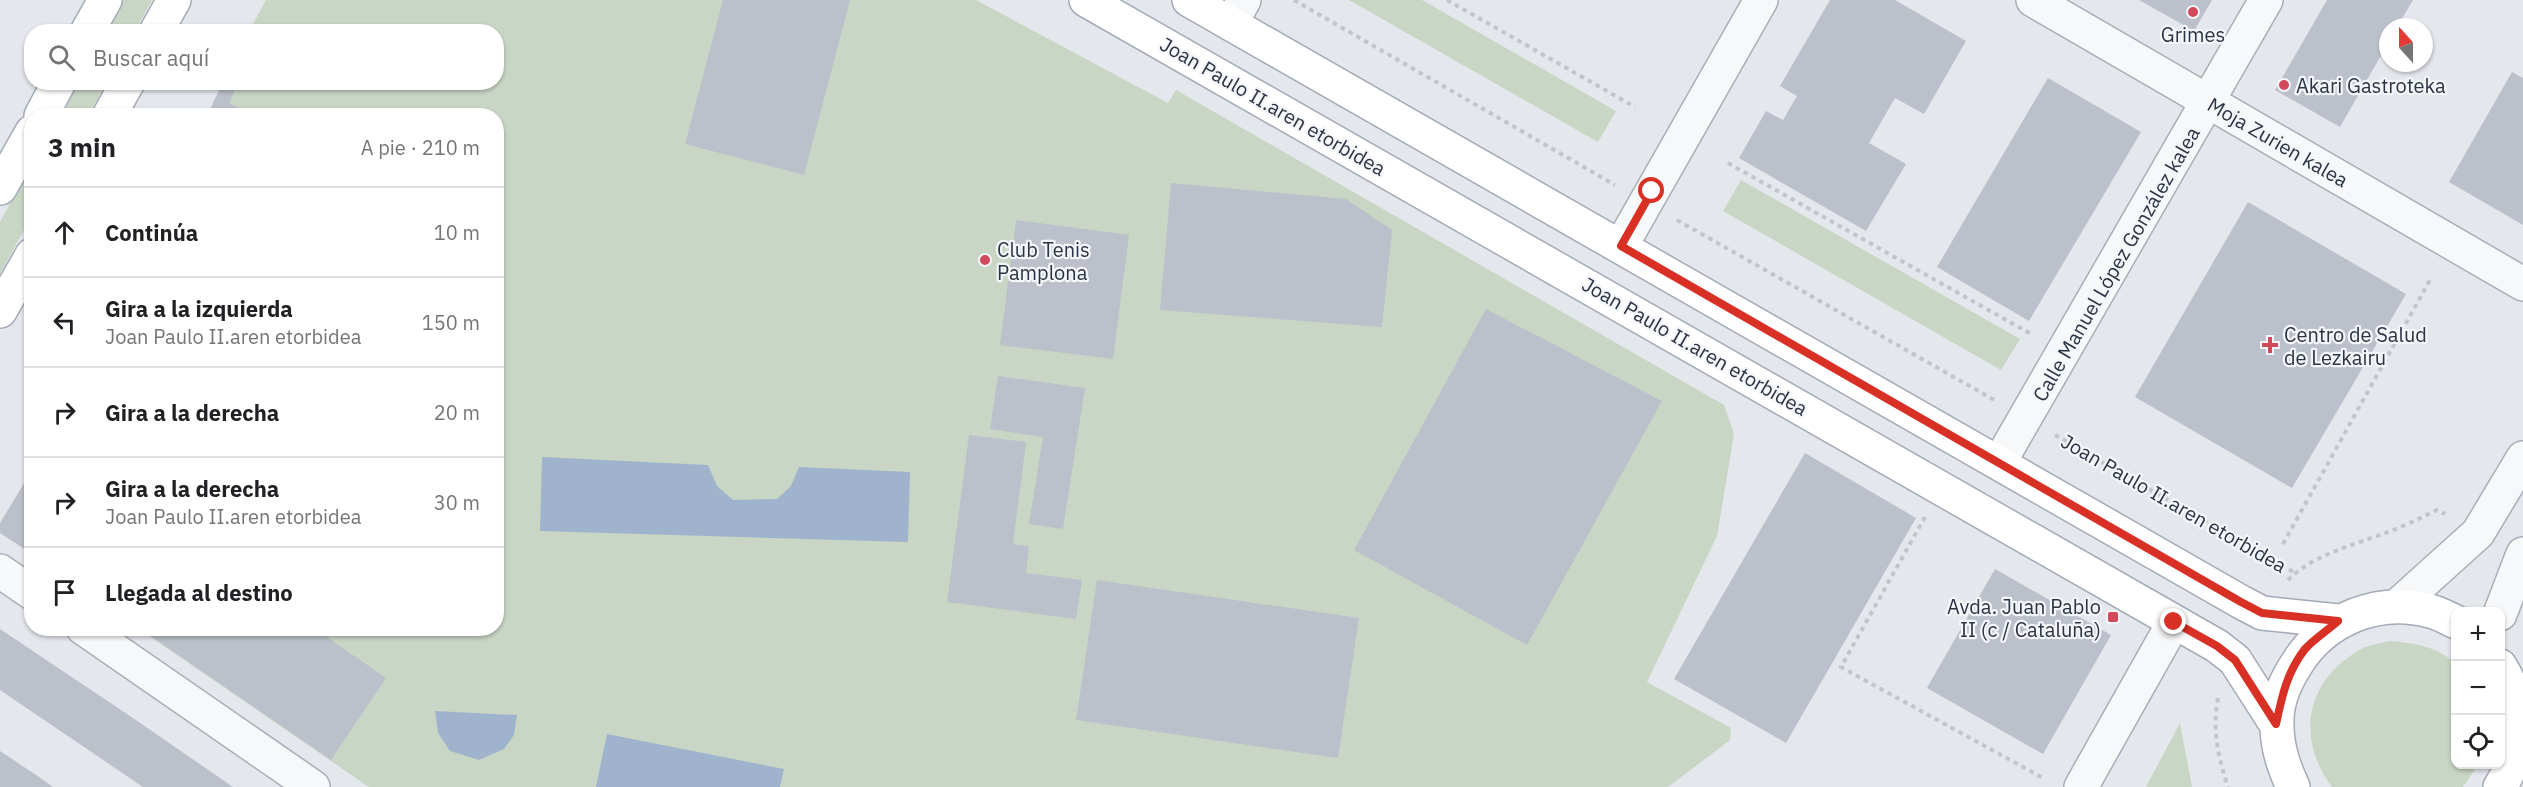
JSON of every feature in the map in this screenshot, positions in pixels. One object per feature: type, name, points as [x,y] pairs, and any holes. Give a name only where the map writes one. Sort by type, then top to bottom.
[{"type":"main road","points":[[92,24],[105,0]]},
{"type":"main road","points":[[160,24],[174,0]]},
{"type":"main road","name":"Joan Paulo II.aren etorbidea","points":[[1086,0],[2217,646],[2235,660],[2276,724]]},
{"type":"main road","points":[[1189,0],[1238,12],[1621,246],[2262,613],[2338,621]]},
{"type":"main road","points":[[45,108],[55,90]]},
{"type":"main road","points":[[114,108],[124,90]]},
{"type":"main road","points":[[0,188],[24,146]]},
{"type":"main road","points":[[0,311],[24,269]]},
{"type":"main road","points":[[2293,787],[2281,759],[2276,724],[2285,683],[2306,648],[2338,621],[2367,610],[2397,606],[2431,611],[2451,620]]},
{"type":"main road","points":[[2500,787],[2507,776],[2520,742],[2516,706],[2505,674]]},
{"type":"street","points":[[1621,246],[1761,0]]},
{"type":"street","name":"Moja Zurien kalea","points":[[2033,0],[2523,284]]},
{"type":"street","name":"Calle Manuel López González kalea","points":[[1999,463],[2266,0]]},
{"type":"street","points":[[2397,606],[2478,533],[2523,458]]},
{"type":"street","points":[[2503,607],[2523,554]]},
{"type":"street","points":[[0,571],[24,588]]},
{"type":"street","points":[[2081,787],[2174,622]]},
{"type":"street","points":[[95,636],[313,787]]},
{"type":"path","points":[[1448,0],[1635,107]]},
{"type":"path","points":[[1728,163],[2031,334]]},
{"type":"path","points":[[2283,544],[2430,280]]},
{"type":"path","name":"Joan Paulo II.aren etorbidea","points":[[2049,431],[2295,573],[2343,547],[2404,526],[2437,510],[2478,533]]},
{"type":"path","points":[[1929,509],[1841,667],[2043,778]]},
{"type":"green space","points":[[123,0],[152,0],[139,24],[110,24]]},
{"type":"green space","name":"Club Tenis Pamplona","points":[[266,0],[976,0],[1168,103],[1176,90],[1724,405],[1734,434],[1717,536],[1647,682],[1731,728],[1730,740],[1668,787],[369,787],[149,636],[504,636],[504,108],[210,108],[220,90],[504,90],[504,24],[253,24]]},
{"type":"green space","points":[[1349,0],[1422,0],[1616,111],[1598,142]]},
{"type":"green space","points":[[73,90],[103,90],[92,108],[63,108]]},
{"type":"green space","points":[[24,178],[24,230],[0,274],[0,222]]},
{"type":"green space","points":[[1741,180],[2020,339],[2001,370],[1723,211]]},
{"type":"green space","points":[[2389,641],[2407,643],[2424,646],[2451,660],[2451,769],[2475,769],[2463,787],[2332,787],[2313,750],[2310,731],[2312,713],[2317,695],[2327,679],[2340,664],[2369,646]]},
{"type":"green space","points":[[2180,723],[2192,787],[2146,787]]},
{"type":"water","points":[[542,457],[708,465],[717,486],[733,500],[777,499],[791,486],[799,467],[910,472],[908,542],[540,531]]},
{"type":"water","points":[[435,711],[517,715],[514,735],[504,749],[479,760],[450,751],[438,733]]},
{"type":"water","points":[[607,734],[784,769],[780,787],[596,787]]},
{"type":"building","points":[[723,0],[850,0],[804,175],[685,144]]},
{"type":"building","points":[[1830,0],[1895,0],[1966,41],[1924,114],[1895,98],[1869,143],[1906,164],[1866,231],[1739,158],[1766,111],[1783,120],[1797,96],[1780,86]]},
{"type":"building","points":[[2139,0],[2212,0],[2194,31]]},
{"type":"building","points":[[2327,0],[2413,0],[2402,18],[2379,18],[2379,59],[2340,127],[2275,90]]},
{"type":"building","points":[[2512,72],[2523,78],[2523,225],[2449,182]]},
{"type":"building","points":[[2048,78],[2141,132],[2029,321],[1937,267]]},
{"type":"building","points":[[219,90],[235,90],[229,103],[239,108],[211,108]]},
{"type":"building","points":[[1171,183],[1346,199],[1392,230],[1382,327],[1160,310]]},
{"type":"building","name":"Centro de Salud de Lezkairu","points":[[2248,202],[2406,294],[2292,488],[2135,397]]},
{"type":"building","points":[[1016,220],[1129,235],[1113,359],[1000,345]]},
{"type":"building","points":[[1486,309],[1662,401],[1527,645],[1354,550]]},
{"type":"building","points":[[998,376],[1085,388],[1063,529],[1029,524],[1043,437],[990,429]]},
{"type":"building","points":[[969,435],[1026,442],[1013,544],[1029,546],[1026,573],[1082,580],[1076,619],[947,602]]},
{"type":"building","points":[[1805,453],[1916,518],[1786,743],[1674,679]]},
{"type":"building","points":[[24,483],[24,549],[0,533],[0,523]]},
{"type":"building","points":[[1995,569],[2111,635],[2043,754],[1927,688]]},
{"type":"building","points":[[1097,580],[1359,618],[1338,758],[1076,720]]},
{"type":"building","points":[[0,629],[233,787],[143,787],[0,690]]},
{"type":"building","points":[[151,636],[326,636],[386,678],[331,760]]},
{"type":"building","points":[[0,751],[39,777],[53,787],[0,787]]},
{"type":"place","name":"Grimes","points":[[2193,12]]},
{"type":"place","name":"Akari Gastroteka","points":[[2284,85]]},
{"type":"place","name":"Club Tenis Pamplona","points":[[985,260]]},
{"type":"place","name":"Centro de Salud de Lezkairu","points":[[2270,345]]},
{"type":"place","name":"Avda. Juan Pablo II (c / Cataluña)","points":[[2113,617]]},
{"type":"route","points":[[1652,191],[1621,246],[2262,613],[2338,621],[2306,648],[2295,666],[2285,683],[2276,724],[2235,660],[2217,646],[2174,622]]}]
